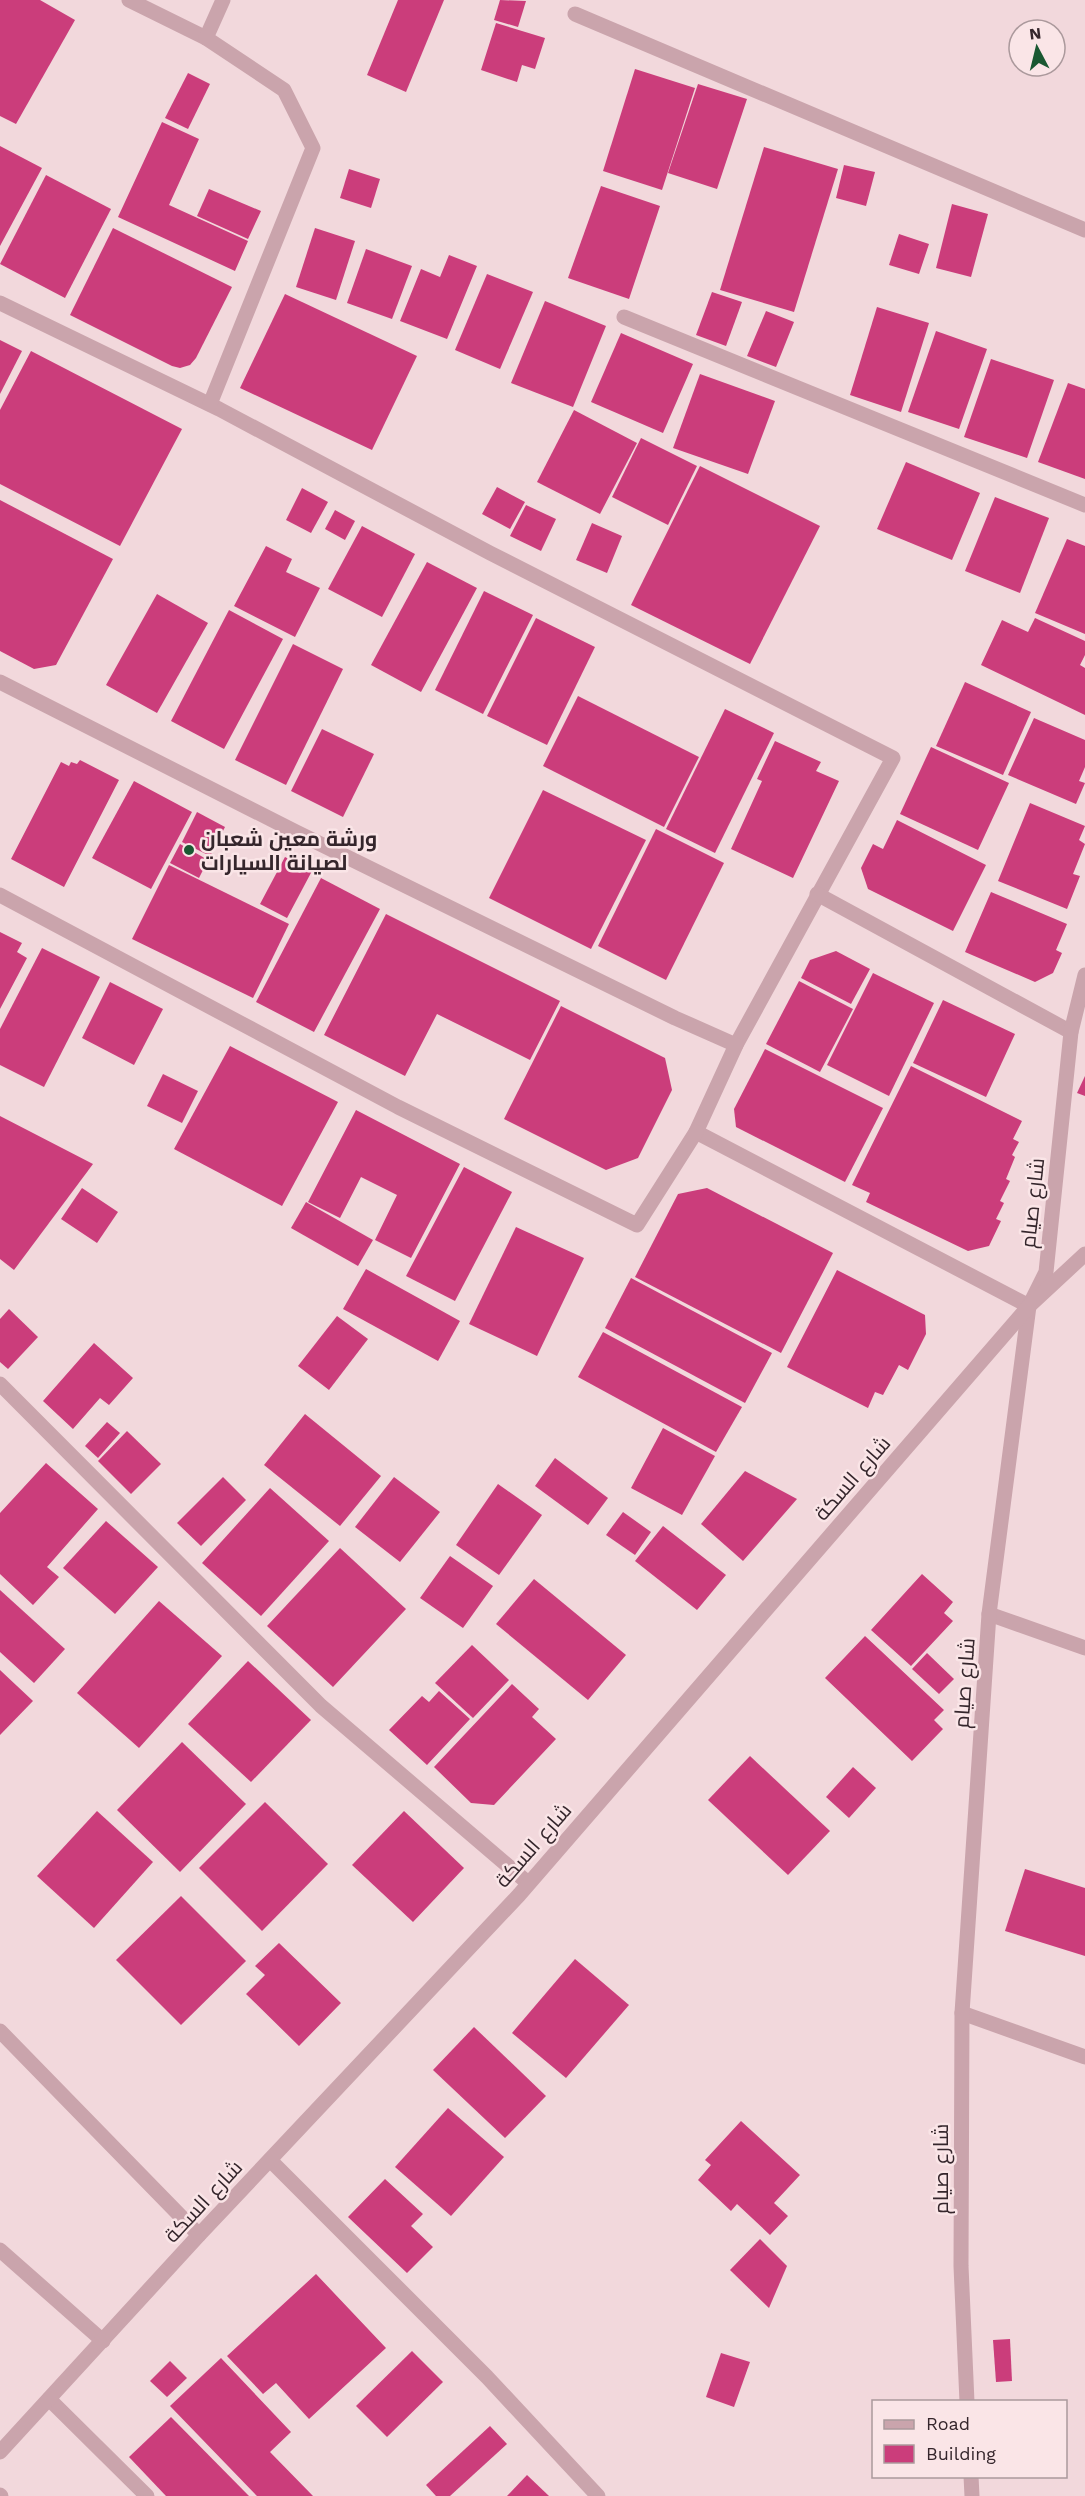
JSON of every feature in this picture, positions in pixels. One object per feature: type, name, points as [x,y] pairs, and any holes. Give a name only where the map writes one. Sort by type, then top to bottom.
[{"type":"street","points":[[129,0],[206,38],[284,90],[314,148],[210,404]]},
{"type":"street","points":[[206,38],[223,0]]},
{"type":"street","points":[[574,14],[1085,230]]},
{"type":"street","points":[[0,303],[210,404],[490,553],[893,758],[736,1045],[696,1132],[636,1225],[398,1107],[0,895]]},
{"type":"street","points":[[624,317],[1085,505]]},
{"type":"street","points":[[0,682],[317,843],[675,1018],[736,1045]]},
{"type":"street","points":[[817,894],[1071,1032]]},
{"type":"street","name":"شارع صيام","points":[[968,2400],[961,2266],[962,2013],[989,1614],[1029,1306],[1046,1272],[1071,1032],[1085,975]]},
{"type":"street","points":[[696,1132],[1029,1306]]},
{"type":"street","name":"شارع السكة","points":[[0,2452],[528,1883],[1029,1306],[1085,1254]]},
{"type":"street","points":[[0,1384],[321,1706],[528,1883]]},
{"type":"street","points":[[989,1614],[1085,1648]]},
{"type":"street","points":[[962,2013],[1085,2057]]},
{"type":"street","points":[[0,2031],[199,2235]]},
{"type":"street","points":[[270,2160],[487,2377],[598,2496]]},
{"type":"street","points":[[0,2250],[102,2341]]},
{"type":"street","points":[[49,2400],[147,2496]]},
{"type":"street","points":[[971,2478],[972,2496]]},
{"type":"building","points":[[0,0],[40,0],[75,20],[16,124],[0,116]]},
{"type":"building","points":[[398,0],[444,0],[406,92],[367,75]]},
{"type":"building","points":[[500,0],[526,1],[518,27],[494,20]]},
{"type":"building","points":[[496,23],[545,38],[535,69],[522,65],[517,82],[481,70]]},
{"type":"building","points":[[635,69],[695,88],[662,190],[603,171]]},
{"type":"building","points":[[188,73],[210,84],[188,129],[165,118]]},
{"type":"building","points":[[698,84],[747,99],[717,189],[668,173]]},
{"type":"building","points":[[162,122],[199,139],[169,205],[248,241],[235,271],[118,217]]},
{"type":"building","points":[[0,146],[42,168],[0,246]]},
{"type":"building","points":[[764,147],[838,169],[794,312],[720,290]]},
{"type":"building","points":[[844,165],[875,172],[866,206],[836,198]]},
{"type":"building","points":[[349,169],[380,179],[371,208],[340,198]]},
{"type":"building","points":[[46,175],[111,209],[65,298],[0,264]]},
{"type":"building","points":[[601,186],[660,206],[629,299],[568,278]]},
{"type":"building","points":[[209,189],[261,211],[248,239],[197,216]]},
{"type":"building","points":[[952,204],[988,214],[971,277],[936,268]]},
{"type":"building","points":[[113,228],[232,287],[196,358],[190,365],[180,368],[172,366],[70,315]]},
{"type":"building","points":[[315,228],[355,241],[336,300],[296,287]]},
{"type":"building","points":[[899,234],[929,244],[919,274],[889,265]]},
{"type":"building","points":[[366,249],[412,266],[392,319],[347,303]]},
{"type":"building","points":[[449,255],[477,266],[447,339],[400,321],[421,269],[440,277]]},
{"type":"building","points":[[487,274],[533,292],[500,369],[455,350]]},
{"type":"building","points":[[712,292],[742,302],[726,346],[696,335]]},
{"type":"building","points":[[285,294],[417,356],[372,450],[240,388]]},
{"type":"building","points":[[545,301],[606,326],[573,407],[511,383]]},
{"type":"building","points":[[877,307],[929,323],[901,412],[850,395]]},
{"type":"building","points":[[766,311],[794,322],[776,367],[747,356]]},
{"type":"building","points":[[936,331],[987,349],[959,429],[908,412]]},
{"type":"building","points":[[621,333],[693,364],[663,433],[591,402]]},
{"type":"building","points":[[0,340],[22,351],[0,394]]},
{"type":"building","points":[[31,351],[182,429],[120,546],[0,484],[0,410]]},
{"type":"building","points":[[991,359],[1054,380],[1027,458],[964,437]]},
{"type":"building","points":[[700,374],[775,401],[748,474],[673,448]]},
{"type":"building","points":[[1068,383],[1085,389],[1085,479],[1038,462]]},
{"type":"building","points":[[574,410],[637,443],[600,514],[537,482]]},
{"type":"building","points":[[641,438],[697,466],[668,525],[612,497]]},
{"type":"building","points":[[906,462],[980,493],[952,560],[877,529]]},
{"type":"building","points":[[700,466],[820,526],[750,664],[631,605]]},
{"type":"building","points":[[497,487],[525,502],[510,529],[482,514]]},
{"type":"building","points":[[302,488],[328,502],[311,533],[286,520]]},
{"type":"building","points":[[995,497],[1049,518],[1020,593],[965,571]]},
{"type":"building","points":[[0,500],[113,559],[56,665],[34,669],[0,651]]},
{"type":"building","points":[[526,505],[556,519],[541,551],[510,536]]},
{"type":"building","points":[[335,510],[355,521],[345,540],[325,529]]},
{"type":"building","points":[[592,523],[622,536],[607,573],[576,560]]},
{"type":"building","points":[[362,526],[415,554],[382,617],[328,589]]},
{"type":"building","points":[[1067,539],[1085,546],[1085,634],[1035,613]]},
{"type":"building","points":[[266,546],[292,559],[286,572],[320,588],[295,637],[234,606]]},
{"type":"building","points":[[427,562],[477,588],[421,692],[371,665]]},
{"type":"building","points":[[484,591],[533,615],[483,714],[435,690]]},
{"type":"building","points":[[157,594],[208,623],[157,713],[106,685]]},
{"type":"building","points":[[229,610],[283,639],[224,749],[171,721]]},
{"type":"building","points":[[536,618],[595,647],[547,745],[487,716]]},
{"type":"building","points":[[1035,618],[1085,641],[1085,655],[1080,665],[1085,668],[1085,715],[981,665],[1002,620],[1028,632]]},
{"type":"building","points":[[293,644],[343,669],[286,785],[235,760]]},
{"type":"building","points":[[965,682],[1031,712],[1003,775],[936,746]]},
{"type":"building","points":[[578,696],[699,757],[664,827],[543,766]]},
{"type":"building","points":[[725,709],[774,733],[715,853],[666,829]]},
{"type":"building","points":[[1034,718],[1085,740],[1085,767],[1079,781],[1085,783],[1076,804],[1008,775]]},
{"type":"building","points":[[322,729],[374,754],[343,817],[291,791]]},
{"type":"building","points":[[775,741],[821,762],[816,771],[839,781],[793,878],[731,849],[762,781],[757,779]]},
{"type":"building","points":[[931,747],[1009,783],[978,850],[900,814]]},
{"type":"building","points":[[80,760],[119,780],[64,887],[11,859],[61,762],[69,766],[71,762],[77,764]]},
{"type":"building","points":[[134,781],[192,812],[151,889],[92,858]]},
{"type":"building","points":[[543,790],[646,840],[591,949],[489,898]]},
{"type":"building","points":[[1030,803],[1085,826],[1079,840],[1085,844],[1073,874],[1080,876],[1067,909],[998,881]]},
{"type":"building","points":[[197,812],[225,827],[210,856],[182,842]]},
{"type":"building","points":[[897,820],[986,865],[953,931],[868,889],[861,868],[873,844],[883,849]]},
{"type":"building","points":[[656,829],[724,863],[666,980],[598,946]]},
{"type":"building","points":[[180,844],[208,860],[199,878],[170,863]]},
{"type":"building","points":[[285,857],[312,871],[287,918],[260,904]]},
{"type":"building","points":[[169,865],[289,924],[253,998],[132,939]]},
{"type":"building","points":[[321,878],[380,909],[314,1032],[256,1002]]},
{"type":"building","points":[[991,892],[1067,924],[1056,950],[1062,953],[1053,973],[1035,982],[965,952]]},
{"type":"building","points":[[386,914],[560,1001],[530,1060],[437,1014],[405,1076],[324,1035]]},
{"type":"building","points":[[0,932],[22,943],[17,952],[27,958],[0,1009]]},
{"type":"building","points":[[42,948],[100,977],[44,1087],[0,1065],[0,1029]]},
{"type":"building","points":[[836,951],[870,969],[851,1004],[801,978],[810,960]]},
{"type":"building","points":[[873,973],[934,1003],[889,1096],[827,1065]]},
{"type":"building","points":[[799,981],[853,1009],[820,1072],[766,1044]]},
{"type":"building","points":[[110,982],[163,1009],[134,1065],[82,1038]]},
{"type":"building","points":[[943,1000],[1015,1034],[986,1097],[913,1063]]},
{"type":"building","points":[[561,1006],[665,1058],[672,1090],[638,1158],[606,1170],[504,1119]]},
{"type":"building","points":[[230,1046],[338,1102],[282,1206],[174,1149]]},
{"type":"building","points":[[765,1049],[883,1108],[845,1182],[736,1127],[734,1109]]},
{"type":"building","points":[[911,1066],[1022,1121],[1013,1139],[1019,1142],[1012,1155],[1015,1157],[1006,1179],[1010,1181],[1000,1201],[1004,1203],[996,1219],[1001,1221],[989,1246],[968,1251],[866,1202],[870,1193],[852,1185]]},
{"type":"building","points":[[163,1074],[198,1091],[182,1123],[147,1106]]},
{"type":"building","points":[[1085,1076],[1085,1096],[1077,1093]]},
{"type":"building","points":[[356,1110],[460,1164],[411,1258],[375,1240],[397,1195],[361,1177],[340,1218],[308,1202]]},
{"type":"building","points":[[0,1116],[93,1164],[14,1270],[0,1259]]},
{"type":"building","points":[[464,1167],[512,1192],[455,1301],[406,1276]]},
{"type":"building","points":[[82,1188],[118,1212],[97,1243],[61,1219]]},
{"type":"building","points":[[707,1188],[833,1253],[781,1353],[635,1277],[678,1194]]},
{"type":"building","points":[[306,1202],[373,1240],[358,1266],[291,1228]]},
{"type":"building","points":[[516,1227],[584,1258],[537,1356],[469,1324]]},
{"type":"building","points":[[366,1269],[460,1321],[438,1361],[343,1309]]},
{"type":"building","points":[[837,1270],[925,1315],[926,1334],[908,1370],[899,1365],[883,1395],[875,1392],[868,1408],[787,1367]]},
{"type":"building","points":[[631,1278],[772,1353],[745,1403],[605,1328]]},
{"type":"building","points":[[9,1309],[38,1337],[8,1369],[0,1362],[0,1319]]},
{"type":"building","points":[[337,1316],[368,1339],[329,1390],[298,1366]]},
{"type":"building","points":[[603,1332],[742,1407],[716,1452],[578,1377]]},
{"type":"building","points":[[94,1343],[133,1378],[109,1405],[100,1398],[73,1429],[43,1401]]},
{"type":"building","points":[[305,1414],[381,1476],[340,1526],[264,1465]]},
{"type":"building","points":[[107,1422],[120,1433],[98,1458],[85,1446]]},
{"type":"building","points":[[663,1428],[715,1456],[682,1515],[631,1488]]},
{"type":"building","points":[[127,1431],[161,1464],[131,1494],[98,1461]]},
{"type":"building","points":[[555,1458],[608,1498],[588,1525],[535,1486]]},
{"type":"building","points":[[46,1463],[98,1509],[47,1567],[59,1577],[33,1605],[0,1574],[0,1513]]},
{"type":"building","points":[[745,1471],[797,1499],[743,1561],[701,1524]]},
{"type":"building","points":[[223,1477],[246,1500],[201,1546],[177,1523]]},
{"type":"building","points":[[394,1477],[440,1512],[400,1562],[355,1527]]},
{"type":"building","points":[[498,1484],[542,1515],[499,1575],[456,1545]]},
{"type":"building","points":[[270,1488],[329,1541],[261,1616],[202,1563]]},
{"type":"building","points":[[623,1512],[651,1532],[635,1555],[606,1535]]},
{"type":"building","points":[[106,1521],[158,1567],[115,1614],[63,1568]]},
{"type":"building","points":[[663,1526],[726,1575],[697,1610],[635,1561]]},
{"type":"building","points":[[340,1548],[406,1609],[333,1687],[267,1626]]},
{"type":"building","points":[[450,1556],[493,1586],[463,1628],[420,1598]]},
{"type":"building","points":[[922,1574],[953,1602],[944,1613],[953,1621],[911,1666],[871,1630]]},
{"type":"building","points":[[534,1579],[626,1655],[588,1700],[496,1624]]},
{"type":"building","points":[[0,1590],[65,1649],[34,1683],[0,1652]]},
{"type":"building","points":[[159,1601],[222,1656],[139,1748],[77,1693]]},
{"type":"building","points":[[865,1636],[944,1710],[934,1720],[943,1729],[912,1761],[825,1678]]},
{"type":"building","points":[[472,1645],[509,1680],[473,1718],[435,1683]]},
{"type":"building","points":[[927,1653],[954,1679],[939,1694],[912,1669]]},
{"type":"building","points":[[248,1661],[311,1720],[251,1782],[188,1724]]},
{"type":"building","points":[[0,1670],[33,1701],[0,1735]]},
{"type":"building","points":[[512,1684],[539,1709],[532,1717],[556,1739],[494,1805],[471,1803],[434,1767]]},
{"type":"building","points":[[439,1691],[470,1719],[427,1765],[389,1730],[422,1696],[429,1702]]},
{"type":"building","points":[[182,1742],[246,1804],[180,1872],[117,1810]]},
{"type":"building","points":[[750,1756],[830,1831],[788,1875],[708,1800]]},
{"type":"building","points":[[853,1767],[876,1788],[849,1818],[826,1797]]},
{"type":"building","points":[[265,1802],[328,1864],[262,1931],[199,1868]]},
{"type":"building","points":[[97,1811],[153,1862],[94,1928],[37,1876]]},
{"type":"building","points":[[404,1811],[464,1868],[413,1922],[352,1865]]},
{"type":"building","points":[[1025,1869],[1085,1888],[1085,1956],[1005,1931]]},
{"type":"building","points":[[181,1896],[246,1961],[181,2025],[116,1960]]},
{"type":"building","points":[[279,1943],[341,2003],[299,2046],[246,1994],[265,1975],[255,1966]]},
{"type":"building","points":[[575,1959],[629,2005],[566,2078],[512,2033]]},
{"type":"building","points":[[474,2027],[546,2096],[505,2138],[433,2070]]},
{"type":"building","points":[[448,2108],[504,2157],[451,2216],[395,2167]]},
{"type":"building","points":[[741,2121],[800,2175],[774,2203],[788,2216],[770,2235],[737,2204],[731,2211],[698,2180],[711,2165],[705,2160]]},
{"type":"building","points":[[385,2179],[423,2214],[411,2226],[433,2247],[407,2273],[348,2217]]},
{"type":"building","points":[[760,2239],[787,2266],[769,2308],[730,2270]]},
{"type":"building","points":[[316,2274],[386,2348],[309,2419],[276,2383],[263,2394],[227,2356]]},
{"type":"building","points":[[1010,2339],[1012,2381],[996,2382],[993,2340]]},
{"type":"building","points":[[412,2351],[443,2382],[387,2437],[356,2406]]},
{"type":"building","points":[[721,2353],[750,2362],[734,2407],[706,2397]]},
{"type":"building","points":[[221,2358],[291,2432],[270,2452],[313,2496],[257,2496],[170,2406]]},
{"type":"building","points":[[170,2361],[187,2378],[167,2397],[150,2381]]},
{"type":"building","points":[[171,2417],[249,2496],[166,2496],[129,2457]]},
{"type":"building","points":[[490,2426],[507,2444],[450,2496],[436,2496],[426,2485]]},
{"type":"building","points":[[527,2475],[549,2496],[507,2496]]},
{"type":"place","name":"ورشة معين شعبان لصيانة السيارات","points":[[189,850]]}]
